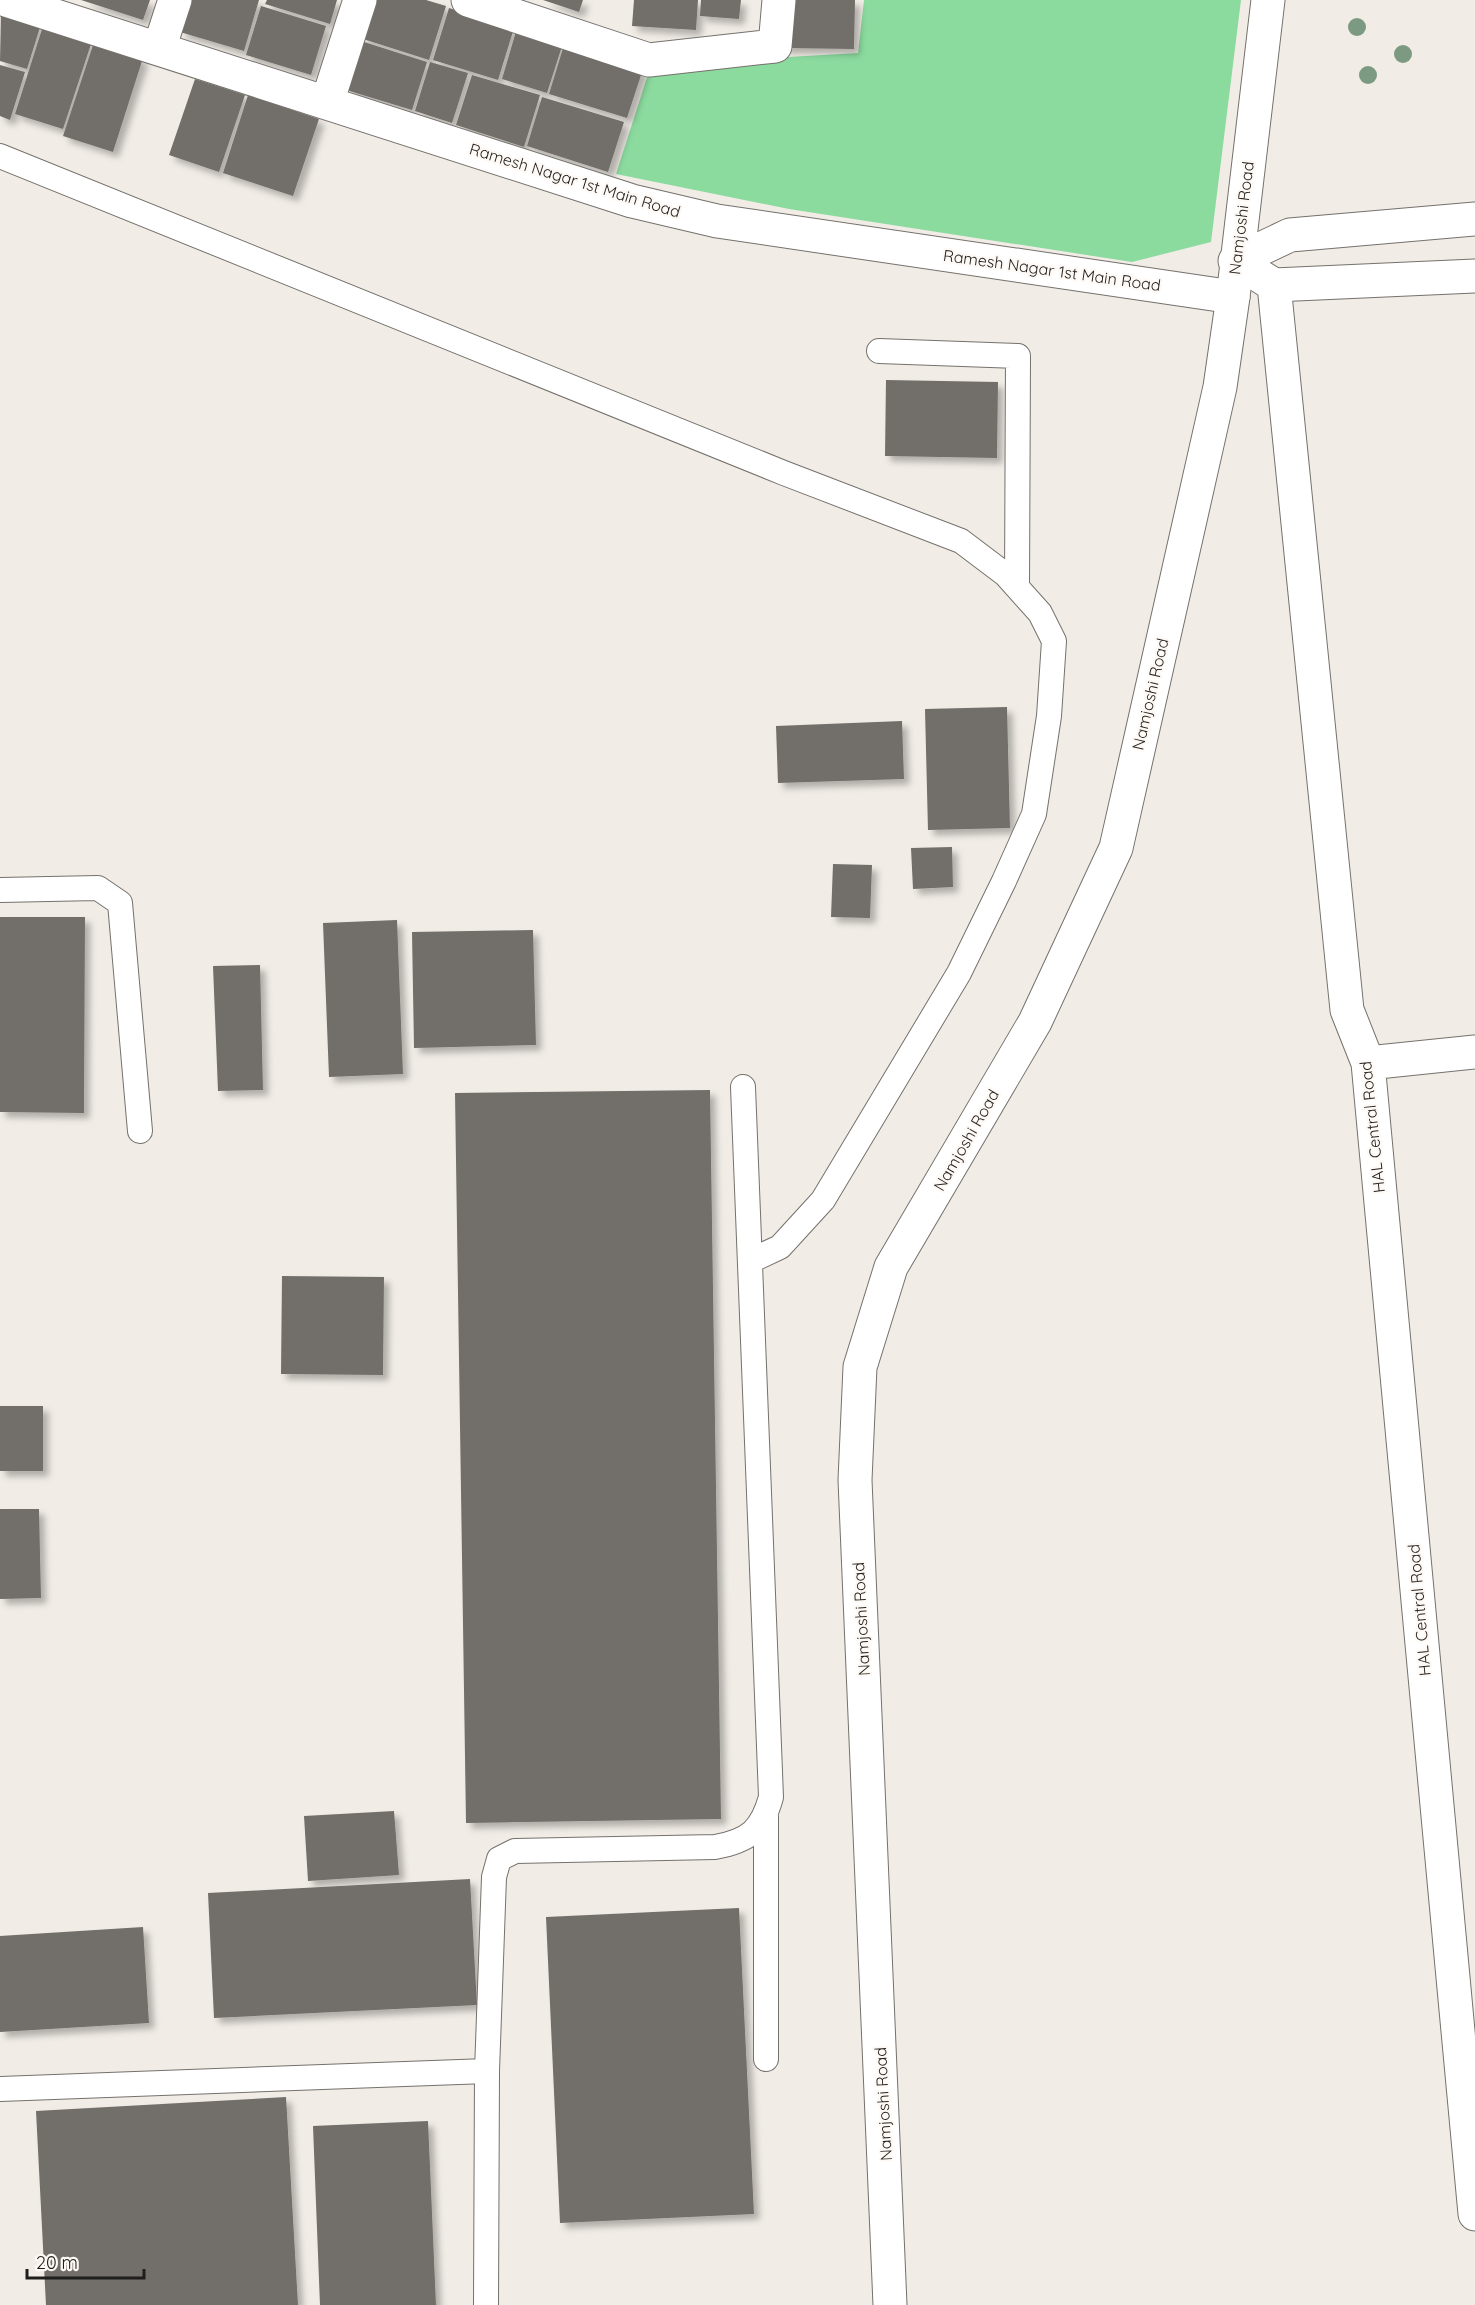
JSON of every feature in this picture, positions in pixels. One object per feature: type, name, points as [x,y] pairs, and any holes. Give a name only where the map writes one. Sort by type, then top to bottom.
[{"type":"street","name":"Ramesh Nagar 1st Main Road","points":[[6,0],[632,201],[717,221],[1233,297]]},
{"type":"street","points":[[159,49],[175,0]]},
{"type":"street","points":[[327,103],[360,0]]},
{"type":"street","points":[[468,0],[649,60],[775,46],[779,0]]},
{"type":"street","name":"Namjoshi Road","points":[[890,2305],[855,1480],[860,1367],[891,1267],[1035,1022],[1116,848],[1220,387],[1233,297],[1268,0]]},
{"type":"street","points":[[1236,261],[1290,235],[1475,219]]},
{"type":"street","points":[[1236,261],[1274,285],[1475,276]]},
{"type":"street","name":"HAL Central Road","points":[[1274,285],[1347,1010],[1368,1063],[1465,1986],[1475,2214]]},
{"type":"street","points":[[1368,1063],[1475,1052]]},
{"type":"lane","points":[[0,156],[784,473],[961,541],[1006,575],[1040,613],[1054,641],[1049,716],[1034,814],[1004,881],[958,973],[823,1200],[780,1247],[750,1261]]},
{"type":"lane","points":[[879,351],[1018,356],[1017,587]]},
{"type":"lane","points":[[0,890],[98,888],[120,903],[140,1131]]},
{"type":"lane","points":[[743,1087],[771,1797],[766,1817],[766,2059]]},
{"type":"lane","points":[[486,2305],[488,2071],[494,1876],[499,1859],[515,1851],[715,1847],[736,1843],[754,1832],[766,1817]]},
{"type":"lane","points":[[0,2089],[488,2071]]},
{"type":"green space","points":[[864,0],[1241,0],[1211,242],[1132,262],[789,209],[616,174],[651,65],[858,53]]},
{"type":"building","points":[[81,0],[150,0],[143,20]]},
{"type":"building","points":[[190,0],[259,0],[244,51],[180,32]]},
{"type":"building","points":[[267,0],[337,0],[330,24],[265,4]]},
{"type":"building","points":[[372,0],[426,0],[446,6],[429,60],[360,38]]},
{"type":"building","points":[[543,0],[583,0],[579,12]]},
{"type":"building","points":[[634,0],[698,0],[696,30],[632,26]]},
{"type":"building","points":[[701,0],[741,0],[739,19],[700,16]]},
{"type":"building","points":[[783,0],[855,0],[854,49],[782,48]]},
{"type":"building","points":[[261,6],[326,26],[311,75],[246,55]]},
{"type":"building","points":[[449,8],[514,28],[498,80],[433,60]]},
{"type":"building","points":[[1,12],[41,24],[27,69],[0,61]]},
{"type":"building","points":[[43,26],[92,41],[63,129],[15,114]]},
{"type":"building","points":[[517,28],[563,43],[547,93],[502,79]]},
{"type":"building","points":[[361,41],[427,62],[412,110],[346,90]]},
{"type":"building","points":[[94,42],[143,58],[113,152],[63,136]]},
{"type":"building","points":[[564,45],[643,69],[627,118],[549,94]]},
{"type":"building","points":[[430,62],[468,73],[452,123],[415,111]]},
{"type":"building","points":[[0,65],[25,72],[10,120],[0,116]]},
{"type":"building","points":[[472,75],[540,95],[524,147],[456,125]]},
{"type":"building","points":[[195,79],[245,95],[219,172],[169,155]]},
{"type":"building","points":[[248,95],[319,119],[293,196],[223,173]]},
{"type":"building","points":[[542,97],[624,122],[608,172],[527,146]]},
{"type":"building","points":[[886,380],[998,382],[997,458],[885,456]]},
{"type":"building","points":[[1007,707],[1010,828],[928,830],[925,709]]},
{"type":"building","points":[[902,721],[904,779],[778,783],[776,726]]},
{"type":"building","points":[[952,847],[953,887],[913,889],[911,848]]},
{"type":"building","points":[[833,864],[872,865],[870,918],[831,917]]},
{"type":"building","points":[[0,917],[85,917],[84,1113],[0,1112]]},
{"type":"building","points":[[397,920],[403,1074],[329,1077],[323,923]]},
{"type":"building","points":[[533,930],[536,1045],[414,1048],[412,932]]},
{"type":"building","points":[[260,965],[263,1090],[218,1091],[213,966]]},
{"type":"building","points":[[710,1090],[721,1819],[466,1823],[455,1093]]},
{"type":"building","points":[[282,1276],[384,1277],[383,1375],[281,1374]]},
{"type":"building","points":[[0,1406],[43,1406],[43,1471],[0,1471]]},
{"type":"building","points":[[0,1509],[39,1509],[41,1598],[0,1599]]},
{"type":"building","points":[[394,1811],[399,1875],[308,1881],[304,1816]]},
{"type":"building","points":[[470,1879],[477,2005],[214,2018],[208,1893]]},
{"type":"building","points":[[739,1908],[754,2214],[560,2223],[546,1917]]},
{"type":"building","points":[[143,1927],[149,2023],[0,2032],[0,1936]]},
{"type":"building","points":[[286,2097],[298,2305],[46,2305],[36,2111]]},
{"type":"building","points":[[428,2121],[436,2305],[320,2305],[313,2126]]}]
